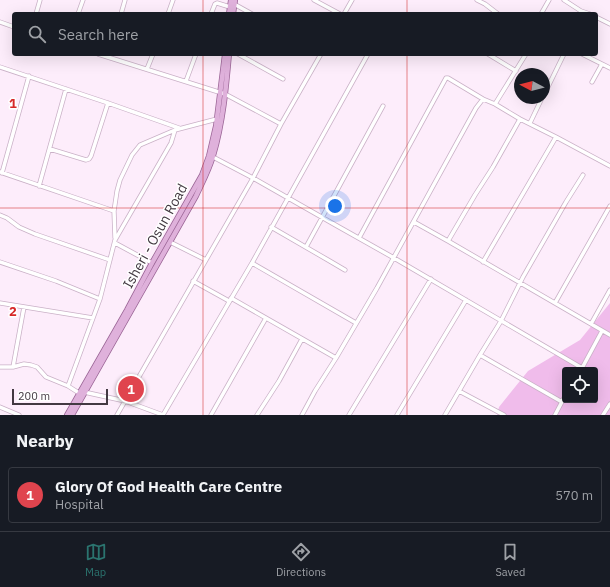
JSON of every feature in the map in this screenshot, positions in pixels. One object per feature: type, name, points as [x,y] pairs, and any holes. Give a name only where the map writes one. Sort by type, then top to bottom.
[{"type":"main road","points":[[229,12],[231,0]]},
{"type":"main road","points":[[233,12],[235,2]]},
{"type":"main road","name":"Isheri - Osun Road","points":[[67,415],[202,176],[210,156],[223,93],[225,56]]},
{"type":"main road","points":[[72,415],[81,392],[170,242],[204,180],[213,157],[220,127],[229,56]]},
{"type":"street","points":[[37,12],[40,0]]},
{"type":"street","points":[[79,12],[83,0]]},
{"type":"street","points":[[122,12],[125,0]]},
{"type":"street","points":[[169,12],[173,0]]},
{"type":"street","points":[[314,0],[336,12]]},
{"type":"street","points":[[345,12],[352,0]]},
{"type":"street","points":[[478,0],[495,12]]},
{"type":"street","points":[[542,12],[549,0]]},
{"type":"street","points":[[564,0],[586,12]]},
{"type":"street","points":[[235,2],[249,12]]},
{"type":"street","points":[[212,12],[215,4],[217,3],[230,7]]},
{"type":"street","points":[[598,18],[610,24]]},
{"type":"street","points":[[0,22],[12,26]]},
{"type":"street","points":[[108,56],[223,93],[282,124]]},
{"type":"street","points":[[147,69],[152,56]]},
{"type":"street","points":[[186,81],[195,56]]},
{"type":"street","points":[[242,56],[283,79]]},
{"type":"street","points":[[117,415],[253,178],[320,56]]},
{"type":"street","points":[[0,367],[13,367],[24,364],[31,365],[36,367],[46,377],[81,392],[125,401],[163,415],[252,263],[367,56]]},
{"type":"street","points":[[491,56],[514,70]]},
{"type":"street","points":[[518,68],[525,56]]},
{"type":"street","points":[[550,83],[563,56]]},
{"type":"street","points":[[586,56],[610,68]]},
{"type":"street","points":[[592,82],[602,64]]},
{"type":"street","points":[[0,67],[179,128]]},
{"type":"street","points":[[495,104],[514,74]]},
{"type":"street","points":[[29,76],[1,172],[114,211]]},
{"type":"street","points":[[359,238],[446,78],[610,166]]},
{"type":"street","points":[[39,186],[66,89]]},
{"type":"street","points":[[302,415],[377,288],[476,108],[483,99]]},
{"type":"street","points":[[50,149],[86,160],[89,159],[108,103]]},
{"type":"street","points":[[530,123],[539,104]]},
{"type":"street","points":[[306,247],[384,106]]},
{"type":"street","points":[[115,242],[114,211],[117,191],[120,180],[132,155],[140,145],[179,128],[217,119]]},
{"type":"street","points":[[448,241],[520,119]]},
{"type":"street","points":[[68,386],[100,299],[115,242],[171,143],[175,130]]},
{"type":"street","points":[[483,262],[556,137]]},
{"type":"street","points":[[213,157],[394,258],[579,367]]},
{"type":"street","points":[[445,415],[501,321],[520,283],[583,175]]},
{"type":"street","points":[[555,303],[610,206]]},
{"type":"street","points":[[0,215],[7,218],[19,227],[34,234],[110,260]]},
{"type":"street","points":[[414,222],[610,335]]},
{"type":"street","points":[[271,227],[345,270]]},
{"type":"street","points":[[115,242],[152,263]]},
{"type":"street","points":[[170,242],[206,260]]},
{"type":"street","points":[[0,262],[56,281],[100,299]]},
{"type":"street","points":[[252,263],[356,323]]},
{"type":"street","points":[[349,415],[430,279]]},
{"type":"street","points":[[193,281],[266,318],[336,358]]},
{"type":"street","points":[[591,324],[610,290]]},
{"type":"street","points":[[397,415],[466,300]]},
{"type":"street","points":[[0,303],[93,318]]},
{"type":"street","points":[[13,367],[24,307]]},
{"type":"street","points":[[211,415],[266,318]]},
{"type":"street","points":[[583,367],[602,331]]},
{"type":"street","points":[[257,415],[279,381],[302,339]]},
{"type":"street","points":[[480,355],[562,402],[555,415]]},
{"type":"street","points":[[459,391],[504,415]]},
{"type":"street","points":[[603,415],[610,404]]},
{"type":"street","points":[[0,407],[19,415]]},
{"type":"shaded area","points":[[610,303],[610,415],[497,415],[499,407],[528,371],[580,340]]},
{"type":"place","name":"Glory Of God Health Care Centre","points":[[131,389]]}]
